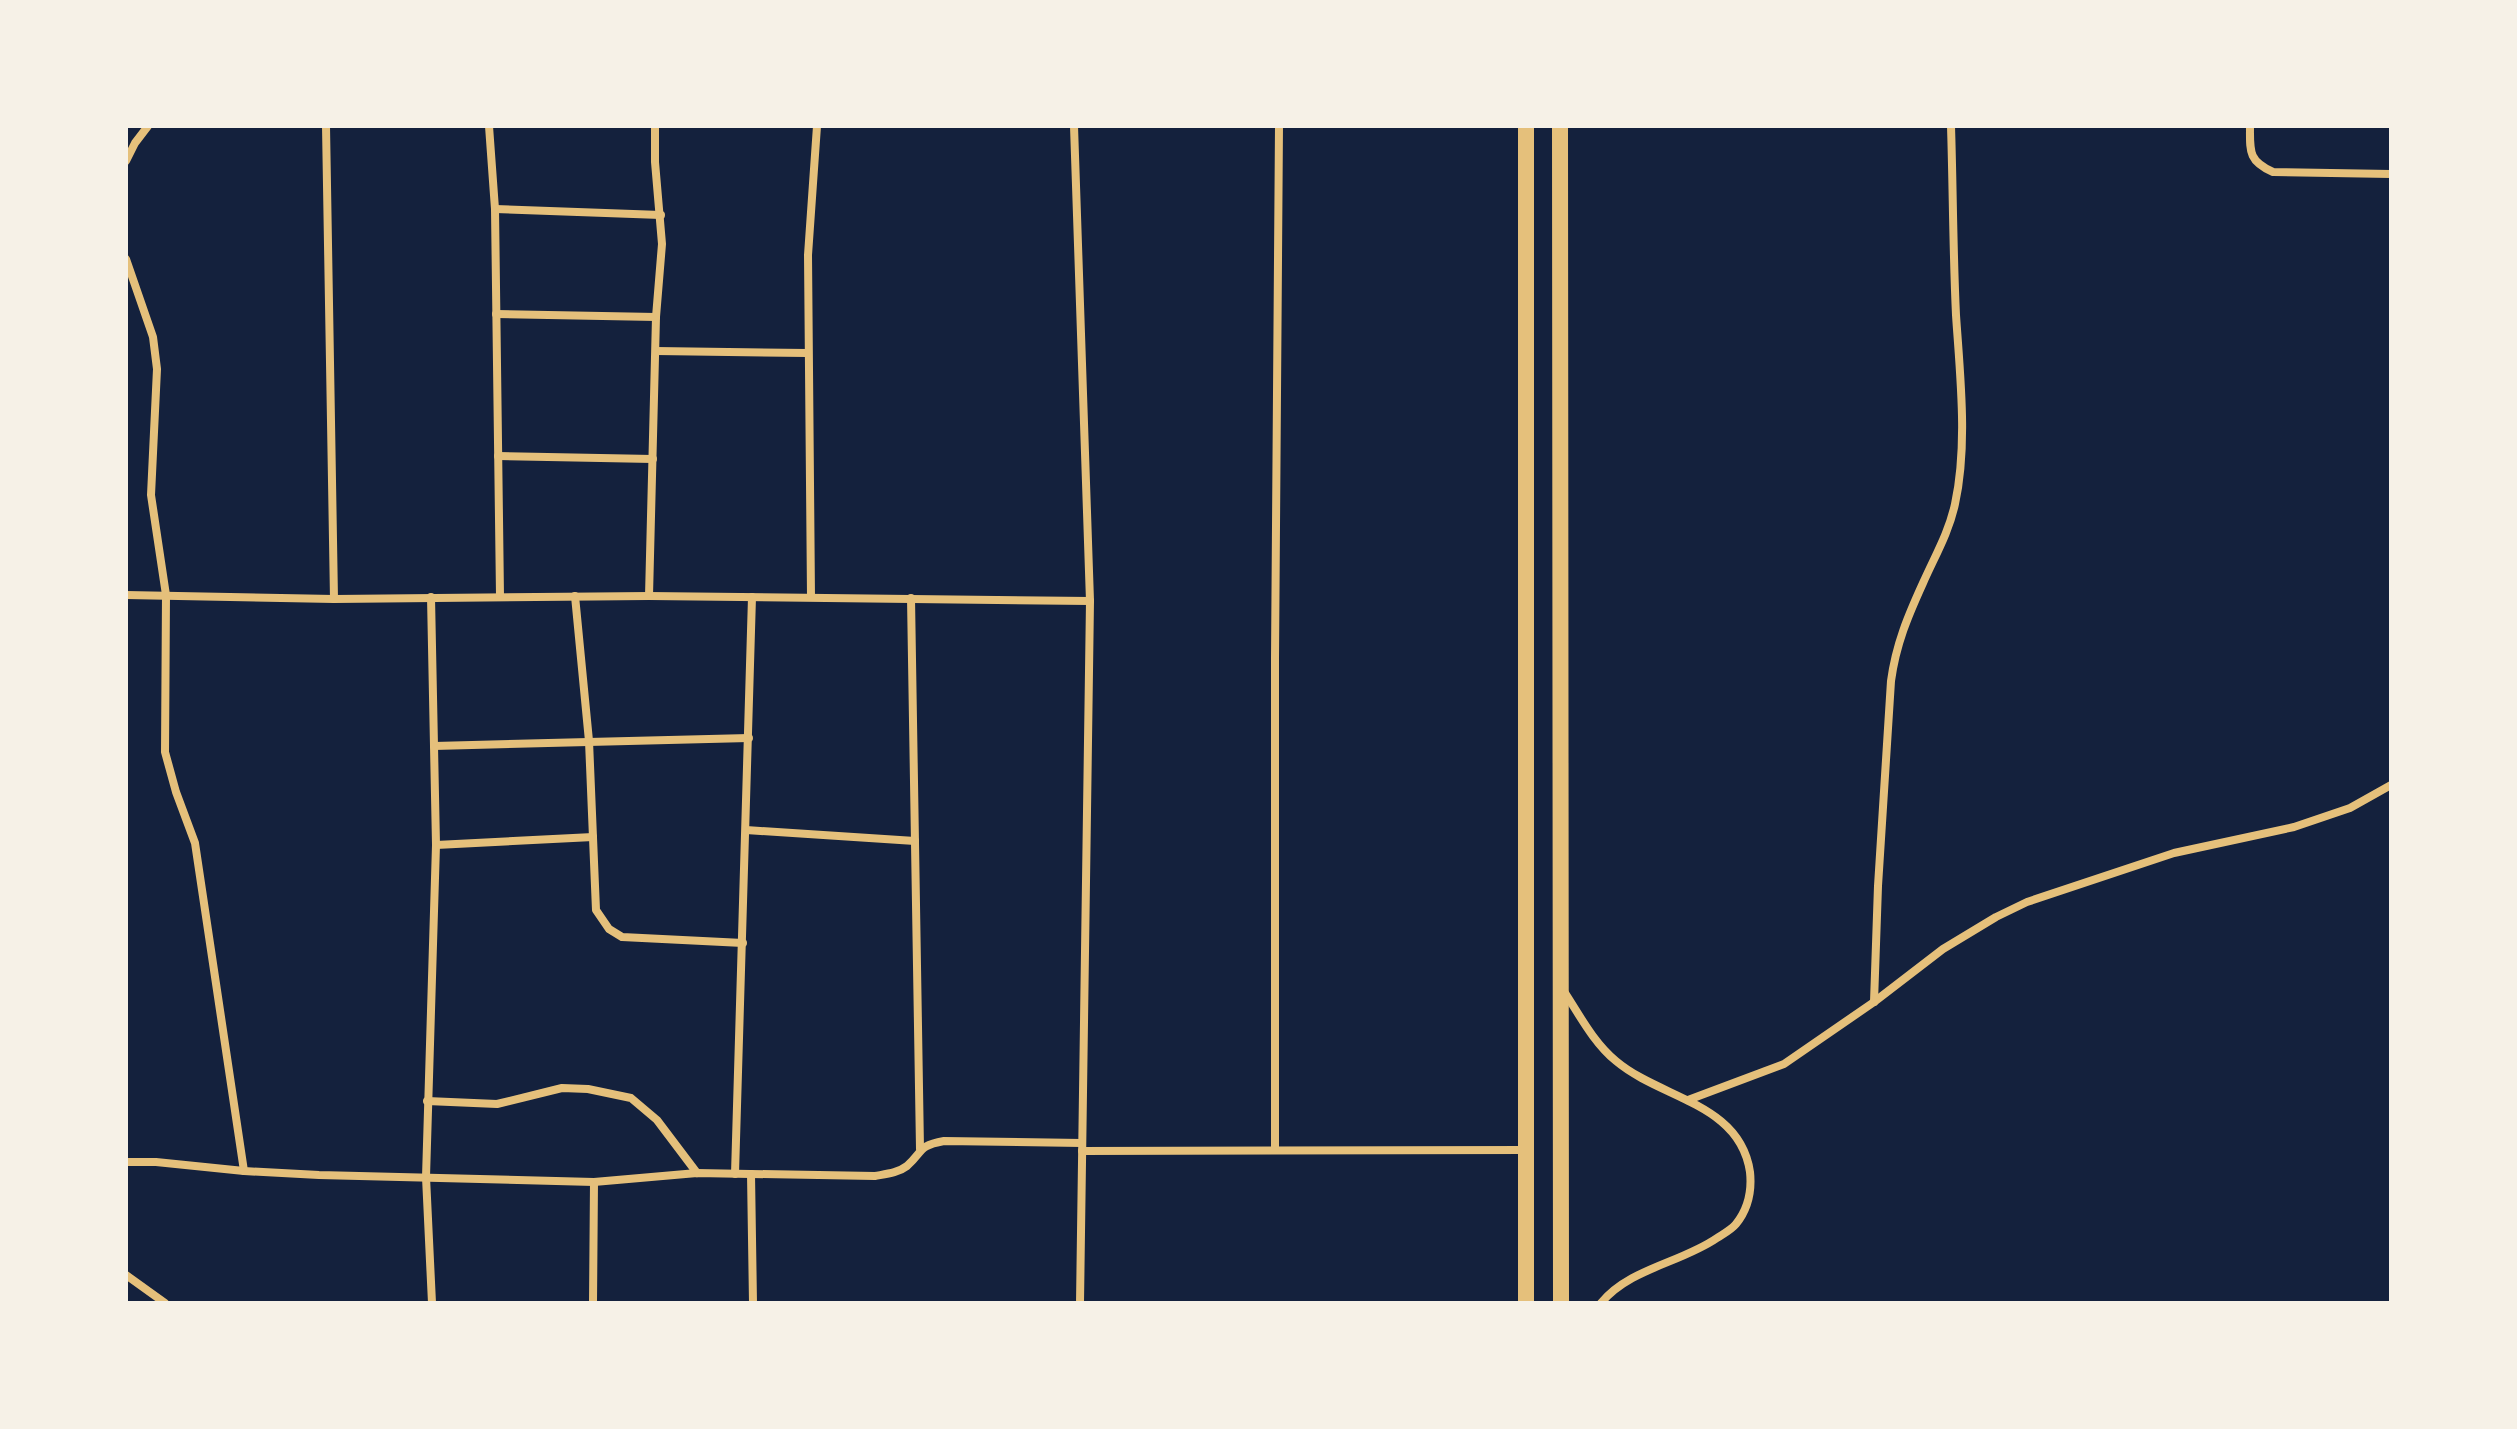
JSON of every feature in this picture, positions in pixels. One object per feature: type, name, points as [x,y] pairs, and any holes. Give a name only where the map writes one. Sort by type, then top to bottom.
[{"type":"highway","points":[[1526,126],[1526,1303]]},
{"type":"highway","points":[[1560,126],[1561,1303]]},
{"type":"street","points":[[126,161],[148,126]]},
{"type":"street","points":[[326,126],[334,599]]},
{"type":"street","points":[[489,126],[495,209],[500,596]]},
{"type":"street","points":[[649,596],[656,317],[661,256],[655,126]]},
{"type":"street","points":[[811,597],[808,255],[817,126]]},
{"type":"street","points":[[1074,126],[1090,601],[1080,1303]]},
{"type":"street","points":[[1275,1150],[1279,126]]},
{"type":"street","points":[[1874,1002],[1881,839],[1891,681],[1896,650],[1924,580],[1943,544],[1955,505],[1960,469],[1951,126]]},
{"type":"street","points":[[2250,126],[2250,153],[2260,166],[2273,172],[2391,174]]},
{"type":"street","points":[[495,209],[661,215]]},
{"type":"street","points":[[126,259],[153,337],[157,369],[151,495],[166,595],[165,752],[195,843],[244,1171]]},
{"type":"street","points":[[496,314],[656,317]]},
{"type":"street","points":[[656,351],[807,353]]},
{"type":"street","points":[[498,456],[653,459]]},
{"type":"street","points":[[126,595],[334,599],[649,596],[1090,601]]},
{"type":"street","points":[[575,596],[589,741],[596,910],[609,929],[622,937],[743,943]]},
{"type":"street","points":[[431,597],[436,845],[426,1177],[432,1303]]},
{"type":"street","points":[[735,1174],[752,597]]},
{"type":"street","points":[[911,598],[920,1149]]},
{"type":"street","points":[[434,746],[749,738]]},
{"type":"street","points":[[1688,1100],[1784,1064],[1874,1002],[1943,949],[2027,902],[2174,853],[2294,827],[2350,808],[2391,785]]},
{"type":"street","points":[[746,830],[915,841]]},
{"type":"street","points":[[436,845],[593,837]]},
{"type":"street","points":[[1560,985],[1593,1036],[1615,1061],[1652,1085],[1717,1116],[1736,1136],[1748,1160],[1751,1183],[1747,1207],[1735,1226],[1689,1255],[1630,1280],[1609,1293],[1601,1303]]},
{"type":"street","points":[[427,1101],[497,1104],[562,1088],[588,1089],[631,1098],[657,1120],[697,1173]]},
{"type":"street","points":[[126,1162],[244,1171],[594,1182],[697,1173],[875,1176],[897,1172],[908,1165],[920,1149],[944,1141],[1275,1150],[1526,1150]]},
{"type":"street","points":[[751,1174],[753,1303]]},
{"type":"street","points":[[593,1303],[594,1182]]},
{"type":"street","points":[[126,1275],[165,1303]]}]
